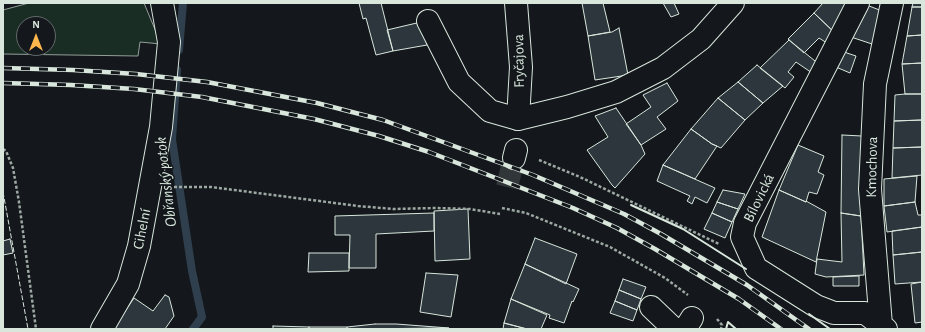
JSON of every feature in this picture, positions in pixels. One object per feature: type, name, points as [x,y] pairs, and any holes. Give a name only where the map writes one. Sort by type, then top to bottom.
[{"type":"street","name":"Cihelní","points":[[102,329],[128,284],[140,246],[161,127],[169,42],[162,3]]},
{"type":"street","name":"Fryčajova","points":[[516,3],[521,67],[518,119]]},
{"type":"street","points":[[428,21],[459,82],[490,111],[518,119],[567,107],[616,92],[663,68],[701,39],[733,3]]},
{"type":"street","name":"Bílovická","points":[[858,3],[745,223],[742,238],[756,268],[816,306],[834,313],[865,313],[883,327]]},
{"type":"street","name":"Kmochova","points":[[883,327],[870,189],[875,84],[892,3]]},
{"type":"street","points":[[651,307],[684,325]]},
{"type":"path","points":[[3,149],[6,151],[13,168],[18,195],[36,329]]},
{"type":"path","points":[[515,154],[580,177],[726,247],[748,252]]},
{"type":"path","points":[[171,187],[211,187],[358,206],[393,209],[470,209],[500,214]]},
{"type":"path","points":[[502,208],[526,213],[610,246],[665,278],[700,304],[684,325]]},
{"type":"green space","points":[[29,3],[144,3],[161,44],[140,42],[138,56],[56,55],[56,16],[16,16],[16,54],[3,54],[3,10]]},
{"type":"building","points":[[359,3],[381,3],[393,51],[376,55],[366,18],[363,19]]},
{"type":"building","points":[[582,3],[603,3],[610,32],[588,36]]},
{"type":"building","points":[[663,3],[674,3],[679,14],[671,17]]},
{"type":"building","points":[[823,3],[851,3],[836,34],[814,13]]},
{"type":"building","points":[[913,3],[922,3],[922,7],[912,7]]},
{"type":"building","points":[[864,4],[882,11],[875,45],[848,36]]},
{"type":"building","points":[[912,7],[922,7],[922,35],[907,36]]},
{"type":"building","points":[[814,13],[836,34],[830,45],[819,38],[804,53],[788,39]]},
{"type":"building","points":[[421,22],[427,45],[393,51],[387,30]]},
{"type":"building","points":[[619,28],[628,75],[595,80],[588,36],[612,32]]},
{"type":"building","points":[[922,35],[922,63],[902,64],[907,36]]},
{"type":"building","points":[[789,40],[820,65],[815,75],[796,62],[788,72],[794,77],[785,88],[760,68]]},
{"type":"building","points":[[841,51],[856,56],[850,73],[836,67]]},
{"type":"building","points":[[922,63],[922,94],[905,94],[902,64]]},
{"type":"building","points":[[757,65],[783,86],[763,103],[738,82]]},
{"type":"building","points":[[738,82],[763,103],[745,120],[718,98]]},
{"type":"building","points":[[667,83],[678,101],[657,117],[666,129],[641,145],[626,124],[651,107],[643,95]]},
{"type":"building","points":[[922,94],[922,120],[894,121],[895,95]]},
{"type":"building","points":[[718,98],[745,120],[721,148],[712,144],[691,129]]},
{"type":"building","points":[[616,108],[641,145],[645,154],[615,188],[587,150],[608,137],[595,116]]},
{"type":"building","points":[[922,120],[922,147],[893,148],[894,121]]},
{"type":"building","points":[[691,129],[717,146],[695,179],[663,165]]},
{"type":"building","points":[[842,135],[862,136],[861,216],[841,213]]},
{"type":"building","points":[[798,145],[824,156],[818,172],[824,175],[817,194],[809,192],[806,202],[779,190]]},
{"type":"building","points":[[922,147],[922,175],[892,178],[893,148]]},
{"type":"building","points":[[663,165],[715,188],[707,203],[695,197],[692,204],[687,201],[690,196],[657,181]]},
{"type":"building","points":[[917,176],[915,202],[884,206],[884,179]]},
{"type":"building","points":[[723,190],[745,194],[738,209],[717,202]]},
{"type":"building","points":[[779,190],[806,201],[826,212],[816,262],[762,237]]},
{"type":"building","points":[[717,202],[738,209],[732,222],[712,213]]},
{"type":"building","points":[[915,202],[918,215],[922,215],[922,227],[887,232],[884,206]]},
{"type":"building","points":[[468,209],[470,259],[435,261],[434,211]]},
{"type":"building","points":[[434,213],[434,231],[376,234],[376,268],[349,268],[350,235],[335,235],[335,216]]},
{"type":"building","points":[[712,213],[732,222],[725,238],[704,229]]},
{"type":"building","points":[[841,213],[861,216],[864,275],[826,277],[815,274],[817,259],[842,262]]},
{"type":"building","points":[[922,227],[922,252],[893,255],[892,231]]},
{"type":"building","points":[[535,238],[577,254],[566,284],[525,264]]},
{"type":"building","points":[[10,239],[13,253],[3,255],[3,241]]},
{"type":"building","points":[[922,252],[922,282],[895,284],[893,255]]},
{"type":"building","points":[[309,253],[349,253],[349,271],[308,272]]},
{"type":"building","points":[[525,264],[579,289],[573,302],[572,301],[564,323],[549,318],[550,315],[511,299]]},
{"type":"building","points":[[426,273],[458,275],[451,317],[420,312]]},
{"type":"building","points":[[859,276],[859,286],[833,286],[833,277]]},
{"type":"building","points":[[623,279],[646,287],[641,299],[619,290]]},
{"type":"building","points":[[922,282],[922,322],[915,323],[911,284]]},
{"type":"building","points":[[619,290],[641,299],[637,310],[615,301]]},
{"type":"building","points":[[165,295],[169,297],[174,316],[165,329],[113,329],[134,298],[153,311]]},
{"type":"building","points":[[511,299],[547,315],[541,329],[527,329],[504,323]]},
{"type":"building","points":[[615,301],[637,310],[633,321],[610,313]]},
{"type":"building","points":[[504,323],[527,329],[503,329]]},
{"type":"building","points":[[375,324],[449,328],[347,329],[347,327]]},
{"type":"building","points":[[273,326],[309,327],[309,329],[273,329]]},
{"type":"building","points":[[309,327],[347,327],[347,329],[309,329]]},
{"type":"waterway","name":"Obřanský potok","points":[[179,50],[183,3]]},
{"type":"waterway","name":"Obřanský potok","points":[[177,70],[172,139],[192,271],[202,317],[193,329]]},
{"type":"tunnel","points":[[507,187],[514,158]]},
{"type":"railway","points":[[3,68],[136,74],[207,82],[317,103],[383,120],[533,175],[624,214],[747,285],[809,329]]},
{"type":"railway","points":[[3,83],[134,89],[202,97],[314,119],[379,136],[429,152],[573,208],[617,228],[739,299],[781,329]]},
{"type":"fence","points":[[3,192],[28,329]]},
{"type":"wall","points":[[631,205],[683,229],[746,269]]},
{"type":"wall","points":[[809,314],[830,329]]},
{"type":"wall","points":[[726,329],[728,322],[736,329]]}]
